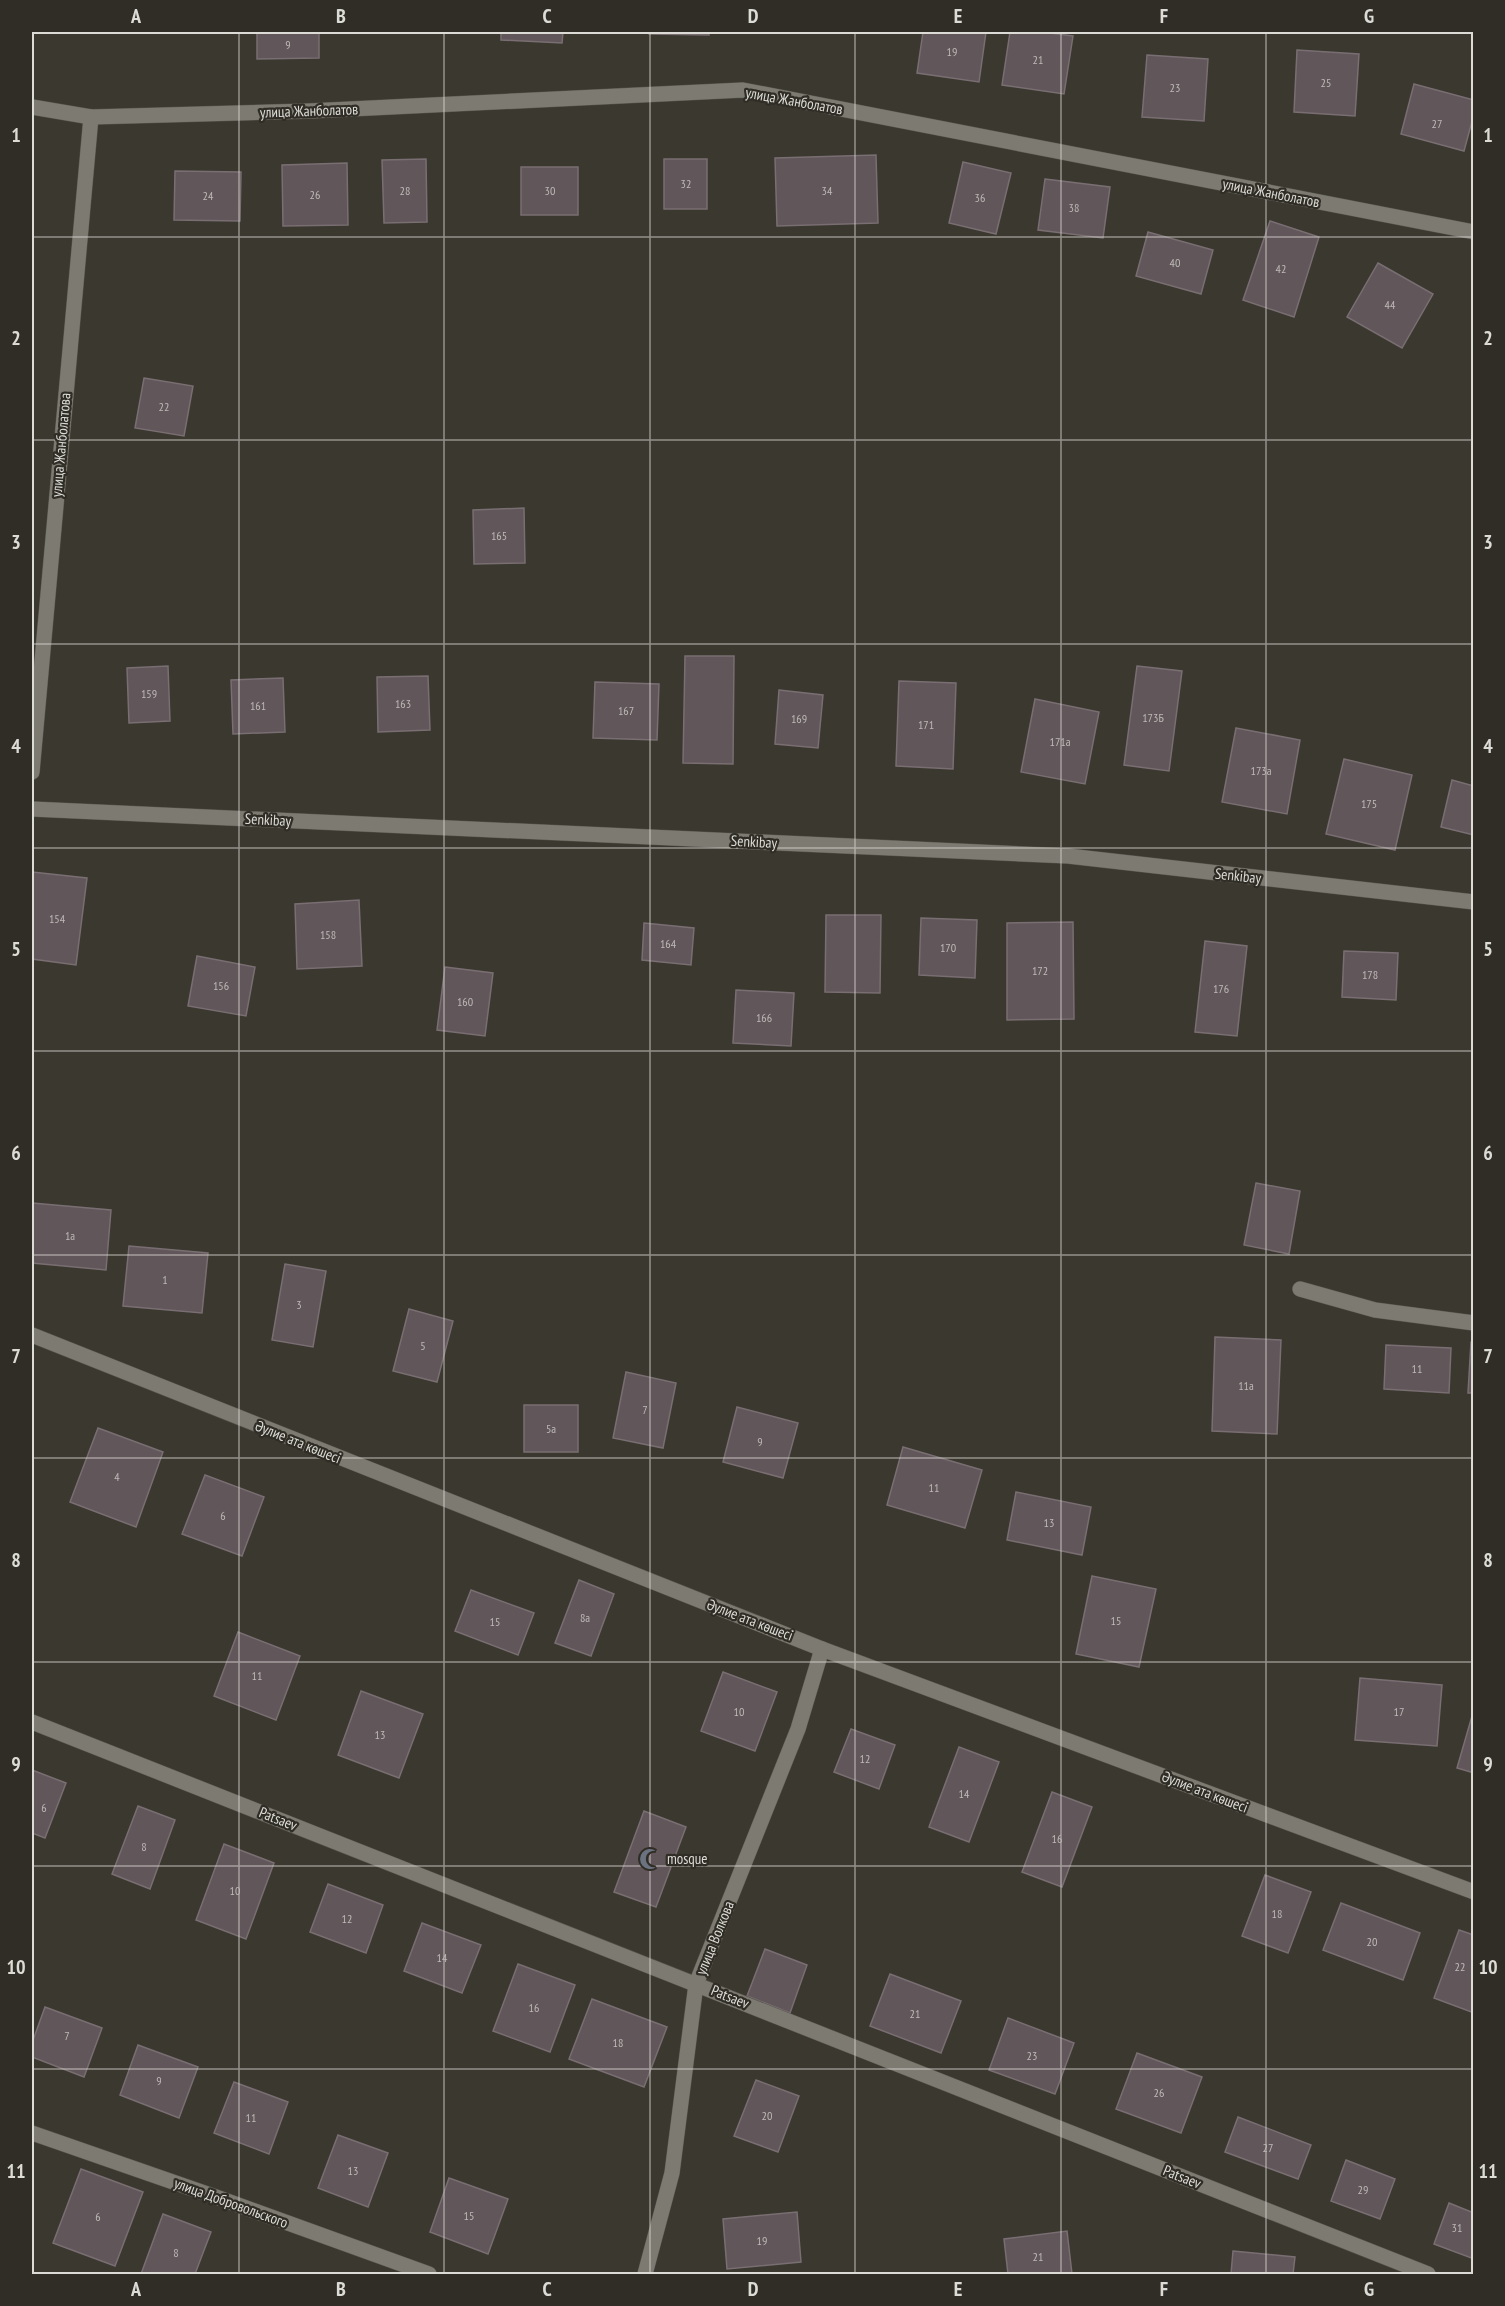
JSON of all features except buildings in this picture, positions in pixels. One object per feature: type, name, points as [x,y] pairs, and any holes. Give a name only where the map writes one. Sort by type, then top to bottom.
[{"type":"street","name":"улица Жанболатов","points":[[32,107],[92,117],[309,111],[743,90],[1473,232]]},
{"type":"street","name":"улица Жанболатова","points":[[32,772],[92,117]]},
{"type":"street","name":"Senkibay","points":[[32,809],[1068,856],[1473,902]]},
{"type":"street","points":[[1300,1289],[1375,1310],[1473,1323]]},
{"type":"street","name":"Әулие ата көшесі","points":[[32,1335],[822,1648],[1473,1892]]},
{"type":"street","name":"улица Волкова","points":[[645,2274],[672,2173],[696,1984],[798,1728],[822,1648]]},
{"type":"street","name":"Patsaev","points":[[32,1722],[1428,2274]]},
{"type":"street","name":"улица Добровольского","points":[[32,2133],[429,2274]]},
{"type":"place","name":"mosque","points":[[650,1859]]}]
